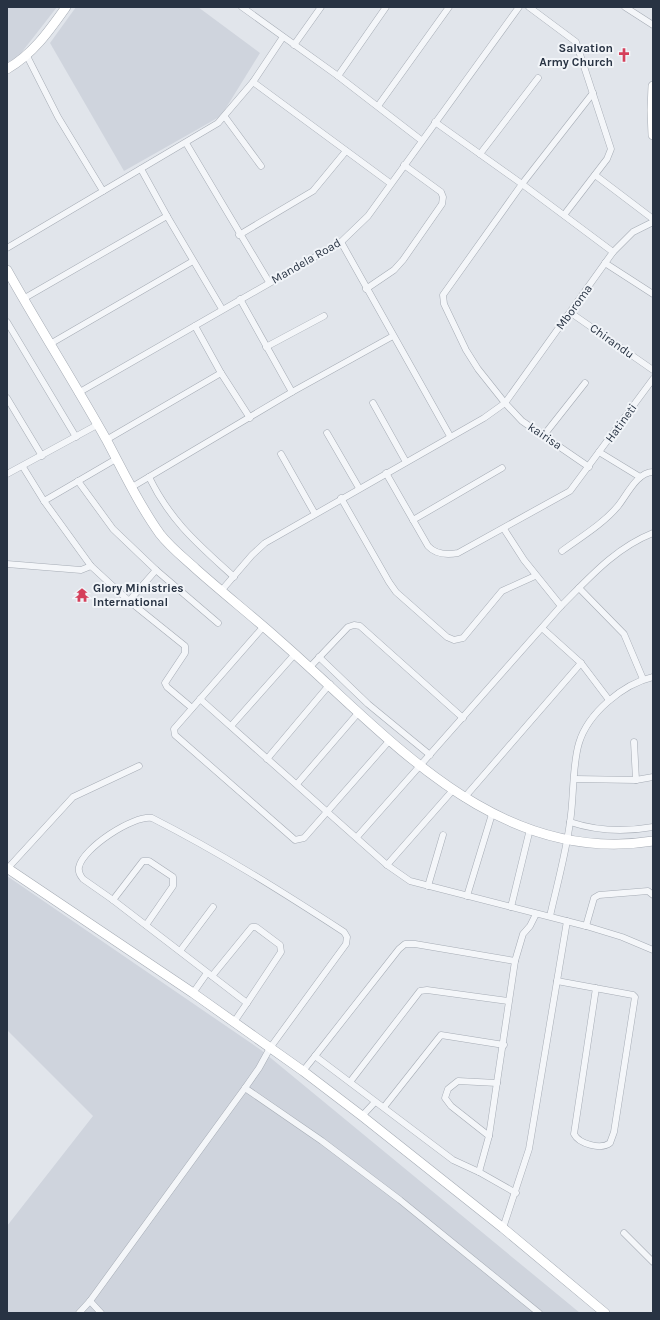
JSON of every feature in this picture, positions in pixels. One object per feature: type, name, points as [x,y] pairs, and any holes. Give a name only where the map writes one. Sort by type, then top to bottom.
[{"type":"street","points":[[7,69],[27,56],[47,35],[66,7]]},
{"type":"street","points":[[242,7],[338,76],[421,140]]},
{"type":"street","points":[[250,13],[255,7]]},
{"type":"street","points":[[294,45],[321,7]]},
{"type":"street","points":[[338,76],[386,7]]},
{"type":"street","points":[[378,106],[449,7]]},
{"type":"street","name":"Mandela Road","points":[[78,393],[268,282],[341,242],[368,216],[421,140],[519,7]]},
{"type":"street","points":[[529,7],[576,42],[611,149],[610,154],[564,215]]},
{"type":"street","points":[[624,7],[653,25]]},
{"type":"street","points":[[7,248],[186,144],[225,117],[253,82],[283,37]]},
{"type":"street","points":[[27,56],[58,117],[104,191]]},
{"type":"street","points":[[480,154],[538,78]]},
{"type":"street","points":[[253,82],[390,183]]},
{"type":"street","points":[[653,86],[653,135]]},
{"type":"street","points":[[522,184],[593,92]]},
{"type":"street","points":[[225,117],[261,166]]},
{"type":"street","points":[[435,122],[522,184],[613,252]]},
{"type":"street","points":[[186,144],[268,282]]},
{"type":"street","points":[[239,235],[313,191],[346,150]]},
{"type":"street","points":[[366,289],[394,270],[403,260],[442,204],[444,197],[441,192],[404,165]]},
{"type":"street","points":[[141,169],[222,309]]},
{"type":"street","points":[[595,175],[653,219]]},
{"type":"street","name":"kairisa","points":[[522,184],[443,295],[444,304],[466,350],[478,369],[505,403],[522,421],[589,467]]},
{"type":"street","points":[[24,299],[167,216]]},
{"type":"street","name":"Mboroma","points":[[221,591],[258,548],[341,498],[484,418],[505,403],[549,340],[571,313],[613,252],[633,232],[653,222]]},
{"type":"street","points":[[341,242],[366,289],[450,436]]},
{"type":"street","points":[[50,344],[193,261]]},
{"type":"street","points":[[605,263],[653,294]]},
{"type":"street","points":[[7,270],[132,487],[162,536],[221,591],[296,654],[420,766],[464,798],[492,814],[530,829],[567,840],[620,844],[653,841]]},
{"type":"street","points":[[240,299],[292,392]]},
{"type":"street","name":"Chirandu","points":[[571,313],[653,370]]},
{"type":"street","points":[[266,347],[324,316]]},
{"type":"street","points":[[7,322],[76,437]]},
{"type":"street","points":[[195,326],[221,373],[250,418]]},
{"type":"street","points":[[132,487],[292,392],[393,336]]},
{"type":"street","points":[[106,440],[221,373]]},
{"type":"street","name":"Hatineti","points":[[386,474],[428,546],[436,552],[446,555],[458,553],[504,529],[570,491],[653,379]]},
{"type":"street","points":[[544,435],[585,383]]},
{"type":"street","points":[[7,398],[42,456]]},
{"type":"street","points":[[373,403],[406,462]]},
{"type":"street","points":[[7,474],[97,425]]},
{"type":"street","points":[[327,433],[360,488]]},
{"type":"street","points":[[600,452],[640,477]]},
{"type":"street","points":[[280,454],[315,514]]},
{"type":"street","points":[[44,501],[116,459]]},
{"type":"street","points":[[22,467],[44,501],[91,566],[129,601],[185,646],[185,653],[165,683],[167,687],[192,708]]},
{"type":"street","points":[[413,520],[502,468]]},
{"type":"street","points":[[562,551],[612,513],[640,477],[652,470]]},
{"type":"street","points":[[148,477],[174,519],[234,577]]},
{"type":"street","points":[[78,481],[113,529],[156,570],[218,623]]},
{"type":"street","points":[[341,498],[388,582],[396,592],[447,637],[454,640],[463,638],[502,591],[535,576]]},
{"type":"street","points":[[504,529],[535,576],[561,606]]},
{"type":"street","points":[[357,837],[561,606],[620,551],[653,533]]},
{"type":"street","points":[[7,564],[81,570],[91,566]]},
{"type":"street","points":[[129,601],[156,570]]},
{"type":"street","points":[[579,588],[624,634],[643,679]]},
{"type":"street","points":[[310,667],[348,627],[354,625],[360,626],[463,718]]},
{"type":"street","points":[[264,626],[174,729],[175,735],[295,840],[304,838],[390,740]]},
{"type":"street","points":[[542,628],[581,663],[608,700]]},
{"type":"street","points":[[231,726],[296,654]]},
{"type":"street","points":[[319,657],[368,704],[430,755]]},
{"type":"street","points":[[464,798],[581,663]]},
{"type":"street","points":[[550,916],[567,840],[577,752],[582,735],[608,700],[643,679],[653,677]]},
{"type":"street","points":[[267,759],[330,684]]},
{"type":"street","points":[[200,699],[267,759],[329,811],[387,865],[410,881],[586,926],[622,937],[653,950]]},
{"type":"street","points":[[297,784],[359,712]]},
{"type":"street","points":[[634,742],[636,780]]},
{"type":"street","points":[[139,766],[73,797],[8,868],[193,993],[303,1071],[503,1228],[605,1313]]},
{"type":"street","points":[[575,779],[636,780],[653,777]]},
{"type":"street","points":[[387,865],[453,790]]},
{"type":"street","points":[[467,896],[492,814]]},
{"type":"street","points":[[79,1313],[90,1301],[245,1088],[259,1068],[270,1048],[346,944],[347,936],[344,932],[234,862],[152,818],[144,818],[116,830],[102,839],[81,862],[79,868],[80,874],[83,878],[247,1003]]},
{"type":"street","points":[[570,822],[585,827],[620,830],[653,827]]},
{"type":"street","points":[[510,907],[530,829]]},
{"type":"street","points":[[428,886],[444,835]]},
{"type":"street","points":[[113,900],[143,861],[149,861],[173,877],[173,886],[146,925]]},
{"type":"street","points":[[586,926],[594,898],[599,895],[648,891],[653,895]]},
{"type":"street","points":[[180,951],[213,907]]},
{"type":"street","points":[[479,1172],[489,1136],[504,1045],[508,1001],[516,961],[523,934],[530,926],[536,914]]},
{"type":"street","points":[[503,1228],[516,1193],[529,1149],[567,921]]},
{"type":"street","points":[[193,993],[252,927],[256,927],[281,947],[280,952],[234,1022]]},
{"type":"street","points":[[303,1071],[399,949],[405,944],[415,944],[516,961]]},
{"type":"street","points":[[557,981],[596,988],[633,995],[635,1000],[614,1132],[610,1143],[602,1146],[581,1141],[574,1134],[596,988]]},
{"type":"street","points":[[350,1082],[420,991],[427,990],[508,1001]]},
{"type":"street","points":[[384,1107],[441,1035],[504,1045]]},
{"type":"street","points":[[315,1056],[453,1160],[479,1172],[516,1193]]},
{"type":"street","points":[[489,1136],[451,1106],[445,1098],[448,1089],[458,1081],[497,1083]]},
{"type":"street","points":[[245,1088],[322,1141],[400,1200],[539,1313]]},
{"type":"street","points":[[362,1116],[375,1102]]},
{"type":"street","points":[[624,1233],[653,1262]]},
{"type":"street","points":[[90,1301],[101,1313]]},
{"type":"shaded area","points":[[7,7],[57,7],[18,57],[7,63]]},
{"type":"shaded area","points":[[76,7],[198,7],[260,53],[221,116],[124,171],[50,43]]},
{"type":"shaded area","points":[[7,876],[261,1050],[580,1313],[7,1313],[7,1226],[93,1116],[7,1030]]},
{"type":"place","name":"Salvation Army Church","points":[[624,55]]},
{"type":"place","name":"Glory Ministries International","points":[[82,595]]}]
